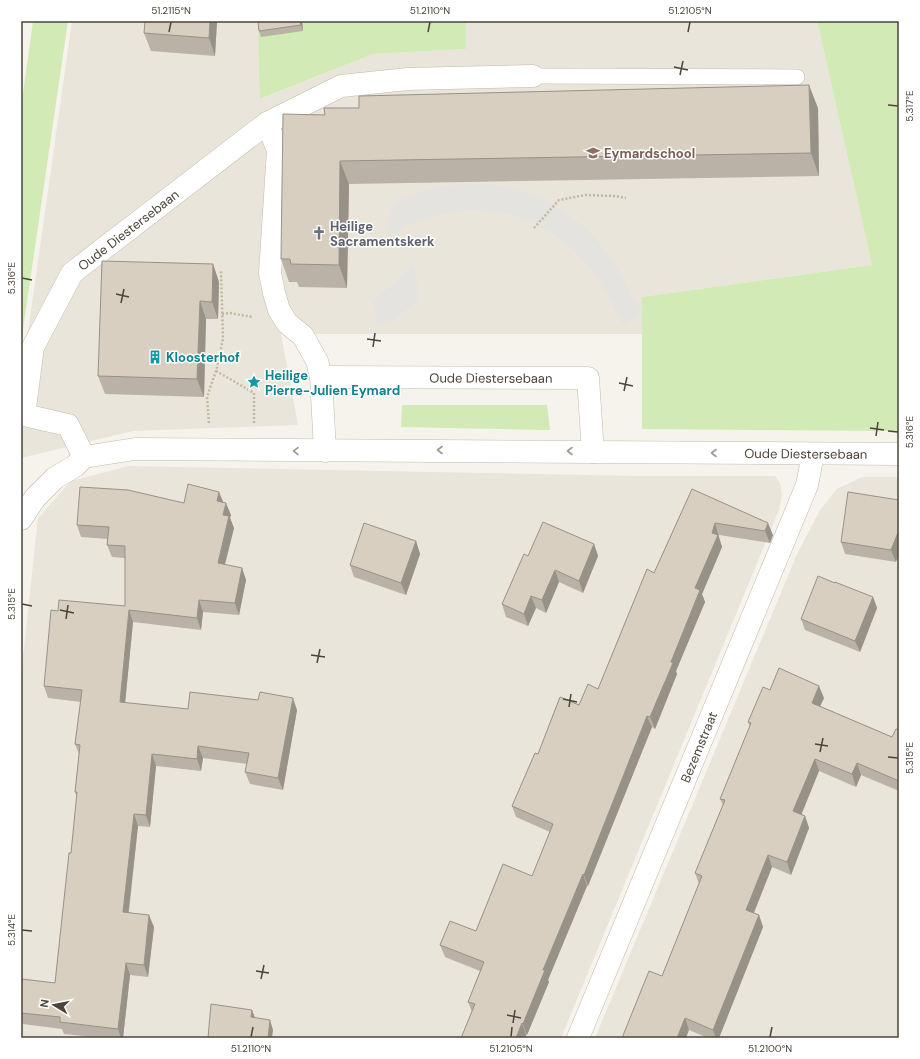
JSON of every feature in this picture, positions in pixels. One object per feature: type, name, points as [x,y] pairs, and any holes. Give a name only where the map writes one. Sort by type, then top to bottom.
[{"type":"street","name":"Oude Diestersebaan","points":[[533,76],[408,79],[340,86],[267,123],[72,273],[33,347],[22,423],[68,424],[84,457],[135,449],[899,454]]},
{"type":"street","points":[[267,123],[278,150],[270,273],[279,310],[287,323],[303,336],[318,361],[321,377],[326,451]]},
{"type":"street","name":"Oude Diestersebaan","points":[[321,377],[588,378],[593,452]]},
{"type":"street","name":"Bezemstraat","points":[[578,1038],[807,485],[813,454]]},
{"type":"street","points":[[21,519],[35,498],[55,478],[75,466],[84,457]]},
{"type":"lane","points":[[533,76],[797,77]]},
{"type":"path","points":[[534,228],[558,200],[585,195],[626,198]]},
{"type":"path","points":[[210,450],[207,397],[216,371],[223,339],[221,270]]},
{"type":"path","points":[[216,371],[254,392],[253,450]]},
{"type":"shaded area","points":[[72,21],[258,21],[261,99],[373,54],[466,49],[466,21],[817,21],[872,265],[642,297],[644,334],[281,334],[298,425],[133,431],[21,458],[21,381]]},
{"type":"shaded area","points":[[490,184],[516,189],[541,198],[564,211],[584,227],[602,246],[617,268],[642,312],[624,326],[602,286],[589,267],[573,249],[534,223],[511,215],[488,211],[467,210],[446,213],[425,218],[406,226],[388,237],[389,210],[399,201],[420,192],[443,186]]},
{"type":"shaded area","points":[[415,263],[419,300],[389,323],[377,326],[373,302]]},
{"type":"shaded area","points":[[129,466],[642,476],[775,476],[780,483],[782,495],[779,510],[561,1038],[21,1038],[21,675],[38,518],[71,481]]},
{"type":"shaded area","points":[[862,477],[899,477],[899,1038],[595,1038],[798,552],[820,510],[837,489]]},
{"type":"green space","points":[[33,21],[68,21],[21,343],[21,108]]},
{"type":"green space","points":[[258,21],[466,21],[466,49],[373,54],[260,99]]},
{"type":"green space","points":[[817,21],[899,21],[899,431],[642,429],[642,297],[872,265]]},
{"type":"green space","points":[[402,405],[547,405],[550,430],[401,427]]},
{"type":"building","points":[[145,21],[210,21],[209,38],[144,33]]},
{"type":"building","points":[[258,21],[300,21],[301,25],[259,31]]},
{"type":"building","points":[[809,85],[811,153],[340,161],[339,265],[291,264],[290,259],[281,259],[283,114],[325,115],[324,108],[359,108],[359,96]]},
{"type":"building","name":"Kloosterhof","points":[[102,261],[213,264],[212,302],[200,301],[197,379],[98,376]]},
{"type":"building","points":[[188,484],[219,492],[217,501],[226,503],[223,515],[229,516],[218,563],[242,568],[235,603],[199,600],[197,618],[129,610],[120,702],[188,709],[190,692],[258,700],[260,692],[293,698],[278,778],[245,772],[249,753],[198,746],[197,759],[152,754],[146,815],[134,814],[123,912],[149,915],[144,965],[126,963],[118,1029],[60,1022],[60,1017],[21,1013],[22,979],[55,983],[77,792],[75,792],[80,745],[75,744],[82,690],[44,686],[51,610],[58,611],[59,600],[125,606],[125,546],[107,545],[109,527],[77,525],[80,487],[128,490],[184,503]]},
{"type":"building","points":[[692,489],[768,523],[765,531],[715,523],[712,533],[718,535],[695,588],[700,590],[671,662],[673,663],[650,717],[647,716],[584,875],[583,874],[516,1038],[461,1038],[475,1004],[468,1002],[484,962],[440,945],[450,921],[476,931],[503,864],[532,876],[553,824],[512,806],[535,753],[538,754],[560,697],[579,705],[588,684],[598,689],[647,569],[654,573]]},
{"type":"building","points":[[848,492],[899,500],[899,530],[891,550],[841,542]]},
{"type":"building","points":[[543,522],[594,544],[579,581],[555,570],[542,600],[531,596],[524,614],[502,604],[524,554],[528,556]]},
{"type":"building","points":[[364,523],[416,541],[401,583],[350,565]]},
{"type":"building","points":[[818,576],[873,597],[855,641],[801,619]]},
{"type":"building","points":[[779,668],[819,686],[812,703],[892,737],[896,729],[899,730],[899,781],[857,763],[852,774],[815,759],[793,811],[805,816],[787,862],[768,855],[746,910],[759,915],[713,1030],[685,1018],[677,1038],[622,1038],[649,971],[662,976],[702,876],[695,873],[725,800],[720,799],[751,723],[748,722],[763,687],[770,690]]},
{"type":"building","points":[[211,1004],[252,1010],[251,1017],[270,1020],[268,1038],[208,1038]]},
{"type":"place","name":"Eymardschool","points":[[593,153]]},
{"type":"place","name":"Heilige Sacramentskerk","points":[[319,233]]},
{"type":"place","name":"Kloosterhof","points":[[155,357]]},
{"type":"place","name":"Heilige Pierre-Julien Eymard","points":[[254,382]]}]
